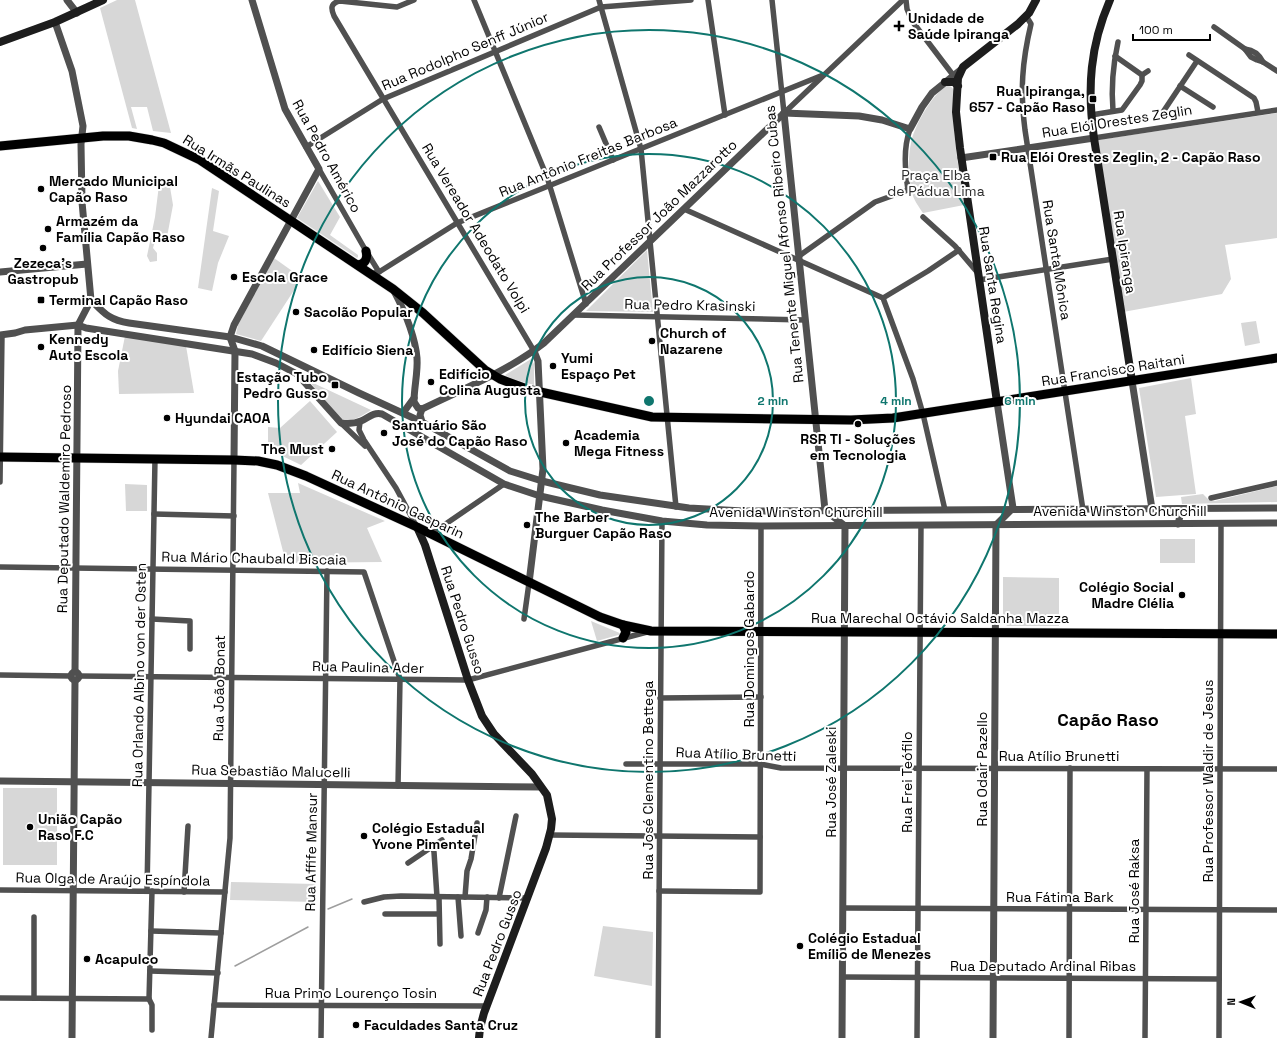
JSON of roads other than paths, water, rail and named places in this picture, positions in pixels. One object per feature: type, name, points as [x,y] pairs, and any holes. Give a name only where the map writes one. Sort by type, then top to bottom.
[{"type":"main road","points":[[0,42],[56,22],[103,0]]},
{"type":"main road","points":[[964,67],[1023,19],[1034,7],[1036,0]]},
{"type":"main road","name":"Rua Ipiranga","points":[[1110,0],[1099,31],[1093,57],[1090,88],[1091,115],[1132,381]]},
{"type":"main road","name":"Rua Santa Regina","points":[[964,67],[960,74],[956,112],[972,260],[979,277],[997,402]]},
{"type":"main road","points":[[945,82],[954,82],[958,86]]},
{"type":"main road","name":"Rua Irmãs Paulinas","points":[[0,146],[109,136],[129,136],[169,145],[200,160],[393,289]]},
{"type":"main road","points":[[358,265],[365,262],[367,259],[366,252]]},
{"type":"main road","name":"Rua Francisco Raitani","points":[[393,289],[423,313],[474,361],[492,375],[509,384],[643,415],[667,418],[880,419],[923,414],[1277,358]]},
{"type":"main road","name":"Rua Antônio Gasparin","points":[[0,457],[234,460],[258,461],[284,467],[417,527],[600,617],[622,625],[656,631]]},
{"type":"main road","name":"Rua Pedro Gusso","points":[[417,527],[425,545],[477,706],[487,725],[494,734],[527,767],[541,787],[546,809],[549,835],[544,854],[487,1006],[482,1021],[479,1038]]},
{"type":"main road","points":[[622,625],[626,632],[624,638]]},
{"type":"main road","name":"Rua Marechal Octávio Saldanha Mazza","points":[[656,631],[1277,634]]},
{"type":"street","points":[[67,0],[77,13]]},
{"type":"street","name":"Rua Pedro Américo","points":[[252,0],[284,109],[379,272]]},
{"type":"street","points":[[397,0],[397,6],[414,0]]},
{"type":"street","points":[[474,0],[550,186],[586,304]]},
{"type":"street","points":[[599,0],[641,149],[676,507]]},
{"type":"street","name":"Rua Rodolpho Senff Júnior","points":[[306,147],[383,98],[602,7],[692,0]]},
{"type":"street","points":[[708,0],[725,115]]},
{"type":"street","name":"Rua Tenente Miguel Afonso Ribeiro Cubas","points":[[772,0],[825,510]]},
{"type":"street","points":[[904,0],[912,21],[953,75]]},
{"type":"street","name":"Rua Professor João Mazzarotto","points":[[422,409],[492,375],[534,351],[551,338],[823,75],[904,0]]},
{"type":"street","name":"Rua Vereador Adeodato Volpi","points":[[397,6],[340,1],[332,5],[332,12],[537,355],[542,481],[529,583]]},
{"type":"street","name":"Rua Santa Mônica","points":[[1023,19],[1029,20],[1030,26],[1026,40],[1022,88],[1024,117],[1083,510]]},
{"type":"street","points":[[56,22],[72,71],[83,126],[82,202],[91,300],[78,325]]},
{"type":"street","points":[[1214,27],[1245,48],[1251,57],[1263,62],[1277,71]]},
{"type":"street","points":[[1113,112],[1112,82],[1118,42]]},
{"type":"street","points":[[1188,55],[1254,98],[1258,112]]},
{"type":"street","points":[[1115,56],[1142,76]]},
{"type":"street","points":[[1163,112],[1197,61]]},
{"type":"street","points":[[799,258],[875,202],[908,190],[905,154],[907,137],[910,128],[932,93],[964,67]]},
{"type":"street","points":[[1142,76],[1148,71]]},
{"type":"street","name":"Rua Antônio Freitas Barbosa","points":[[370,274],[379,272],[457,223],[823,75]]},
{"type":"street","points":[[1091,115],[1122,110],[1142,82],[1142,76]]},
{"type":"street","points":[[1180,86],[1213,107]]},
{"type":"street","name":"Rua Elói Orestes Zeglin","points":[[961,158],[1277,110]]},
{"type":"street","points":[[784,113],[859,116],[882,120],[910,128]]},
{"type":"street","points":[[599,126],[613,160]]},
{"type":"street","points":[[230,338],[234,325],[319,169]]},
{"type":"street","points":[[684,209],[799,258],[883,298],[911,371],[923,414],[945,510]]},
{"type":"street","points":[[923,217],[972,260]]},
{"type":"street","points":[[883,298],[959,250]]},
{"type":"street","points":[[979,277],[1046,270],[1113,259]]},
{"type":"street","points":[[0,272],[87,264]]},
{"type":"street","points":[[393,289],[408,320],[414,340],[417,360],[414,398],[416,405],[422,409],[420,415],[422,422]]},
{"type":"street","name":"Avenida Winston Churchill","points":[[91,300],[107,315],[116,320],[230,338],[267,348],[359,394],[422,422],[510,471],[542,481],[600,495],[676,507],[704,510],[743,511],[1277,508]]},
{"type":"street","name":"Rua Pedro Krasinski","points":[[574,315],[805,320]]},
{"type":"street","points":[[0,482],[1,334],[78,325],[86,328],[235,351]]},
{"type":"street","name":"Rua Deputado Waldemiro Pedroso","points":[[72,1038],[78,325]]},
{"type":"street","name":"Rua João Bonat","points":[[211,1038],[230,838],[235,351],[230,338]]},
{"type":"street","name":"Rua Pedro Gusso","points":[[235,351],[258,356],[297,374],[341,423],[371,451]]},
{"type":"street","name":"Rua Ipiranga","points":[[1132,381],[1152,509]]},
{"type":"street","points":[[403,413],[414,398]]},
{"type":"street","name":"Rua Santa Regina","points":[[997,402],[1012,509]]},
{"type":"street","name":"Avenida Winston Churchill","points":[[341,423],[350,424],[360,422],[374,414],[382,414],[504,484],[540,496],[602,510],[662,521],[707,525],[761,526],[1277,523]]},
{"type":"street","name":"Rua Pedro Gusso","points":[[360,422],[359,430],[364,440],[396,488],[417,527]]},
{"type":"street","name":"Rua Orlando Albino von der Osten","points":[[152,1030],[152,1005],[149,999],[151,931],[149,783],[155,459]]},
{"type":"street","points":[[492,477],[494,484],[492,492]]},
{"type":"street","points":[[1211,498],[1277,483]]},
{"type":"street","points":[[431,534],[504,484]]},
{"type":"street","points":[[996,525],[1012,509]]},
{"type":"street","points":[[1177,509],[1180,516],[1178,524]]},
{"type":"street","points":[[825,510],[845,526]]},
{"type":"street","points":[[154,514],[234,516]]},
{"type":"street","name":"Rua José Clementino Bettega","points":[[658,1038],[660,698],[656,631],[662,521]]},
{"type":"street","name":"Rua Professor Waldir de Jesus","points":[[1219,1038],[1221,524]]},
{"type":"street","name":"Rua Frei Teófilo","points":[[917,1038],[921,525]]},
{"type":"street","name":"Rua Odair Pazello","points":[[993,1038],[996,525]]},
{"type":"street","name":"Rua Domingos Gabardo","points":[[659,891],[760,892],[761,526]]},
{"type":"street","name":"Rua José Zaleski","points":[[842,1038],[845,526]]},
{"type":"street","name":"Rua Mário Chaubald Biscaia","points":[[0,567],[364,572],[400,679]]},
{"type":"street","name":"Rua Affife Mansur","points":[[321,1038],[327,571]]},
{"type":"street","points":[[524,620],[529,583]]},
{"type":"street","points":[[152,619],[190,622],[190,649]]},
{"type":"street","name":"Rua Paulina Ader","points":[[0,676],[468,680],[624,638],[656,631]]},
{"type":"street","points":[[398,786],[400,679]]},
{"type":"street","points":[[660,698],[761,697]]},
{"type":"street","name":"Rua Atílio Brunetti","points":[[626,764],[760,764],[781,768],[1277,769]]},
{"type":"street","points":[[1069,1038],[1070,768]]},
{"type":"street","name":"Rua José Raksa","points":[[1145,1038],[1147,769]]},
{"type":"street","name":"Rua Sebastião Malucelli","points":[[0,781],[541,787]]},
{"type":"street","points":[[499,898],[516,816]]},
{"type":"street","points":[[465,897],[467,871],[478,824]]},
{"type":"street","points":[[184,892],[188,826]]},
{"type":"street","points":[[549,835],[760,837]]},
{"type":"street","points":[[408,863],[442,840]]},
{"type":"street","points":[[432,846],[434,852],[438,897],[440,944]]},
{"type":"street","name":"Rua Olga de Araújo Espíndola","points":[[0,890],[225,892]]},
{"type":"street","points":[[364,902],[392,896],[528,898]]},
{"type":"street","points":[[458,897],[461,936]]},
{"type":"street","points":[[478,933],[486,910],[487,897]]},
{"type":"street","name":"Rua Fátima Bark","points":[[843,908],[1277,910]]},
{"type":"street","points":[[385,914],[439,914]]},
{"type":"street","points":[[34,917],[34,998]]},
{"type":"street","points":[[151,931],[221,933]]},
{"type":"street","points":[[150,971],[218,973]]},
{"type":"street","name":"Rua Deputado Ardinal Ribas","points":[[843,977],[1219,979]]},
{"type":"street","points":[[0,998],[149,999]]},
{"type":"street","name":"Rua Primo Lourenço Tosin","points":[[214,1005],[487,1006]]},
{"type":"waterway","points":[[328,909],[352,899]]},
{"type":"waterway","points":[[235,966],[308,927]]},
{"type":"place","name":"Unidade de Saúde Ipiranga","points":[[899,26]]},
{"type":"place","name":"Rua Ipiranga, 657 - Capão Raso","points":[[1093,99]]},
{"type":"place","name":"Rua Elói Orestes Zeglin, 2 - Capão Raso","points":[[993,157]]},
{"type":"place","name":"Mercado Municipal Capão Raso","points":[[41,189]]},
{"type":"place","name":"Armazém da Família Capão Raso","points":[[48,229]]},
{"type":"place","name":"Zezeca's Gastropub","points":[[43,248]]},
{"type":"place","name":"Escola Grace","points":[[234,277]]},
{"type":"place","name":"Terminal Capão Raso","points":[[41,300]]},
{"type":"place","name":"Sacolão Popular","points":[[296,312]]},
{"type":"place","name":"Church of Nazarene","points":[[652,341]]},
{"type":"place","name":"Kennedy Auto Escola","points":[[41,347]]},
{"type":"place","name":"Edifício Siena","points":[[314,350]]},
{"type":"place","name":"Yumi Espaço Pet","points":[[553,366]]},
{"type":"place","name":"Edifício Colina Augusta","points":[[431,382]]},
{"type":"place","name":"Estação Tubo Pedro Gusso","points":[[335,385]]},
{"type":"place","name":"Hyundai CAOA","points":[[167,418]]},
{"type":"place","name":"RSR TI - Soluções em Tecnologia","points":[[858,424]]},
{"type":"place","name":"Santuário São José do Capão Raso","points":[[384,433]]},
{"type":"place","name":"Academia Mega Fitness","points":[[566,443]]},
{"type":"place","name":"The Must","points":[[332,449]]},
{"type":"place","name":"The Barber Burguer Capão Raso","points":[[527,525]]},
{"type":"place","name":"Colégio Social Madre Clélia","points":[[1182,595]]},
{"type":"place","name":"União Capão Raso F.C","points":[[30,827]]},
{"type":"place","name":"Colégio Estadual Yvone Pimentel","points":[[364,836]]},
{"type":"place","name":"Colégio Estadual Emílio de Menezes","points":[[800,946]]},
{"type":"place","name":"Acapulco","points":[[87,959]]},
{"type":"place","name":"Faculdades Santa Cruz","points":[[356,1025]]},
{"type":"district","name":"Capão Raso","points":[[1108,720]]},
{"type":"park label","name":"Praça Elba de Pádua Lima","points":[[936,184]]}]
